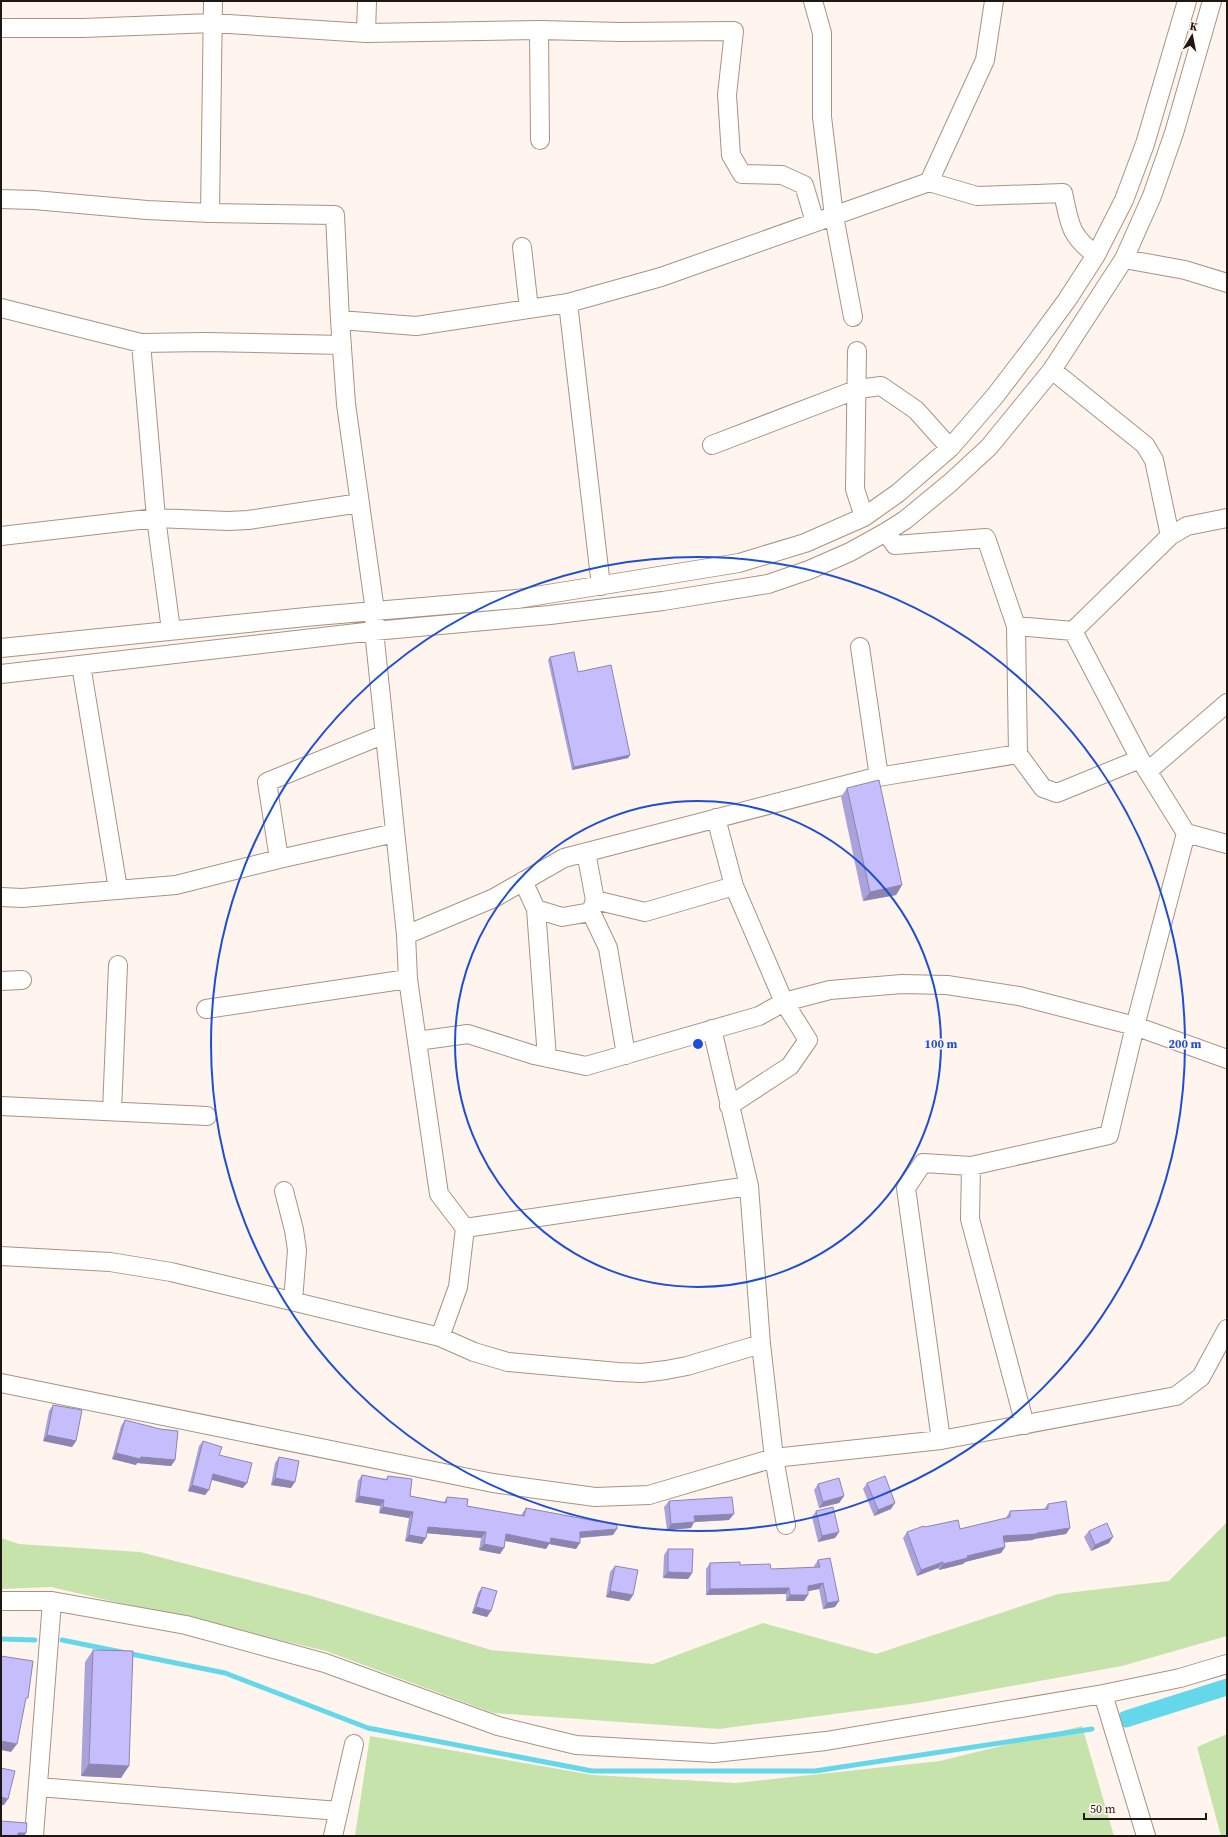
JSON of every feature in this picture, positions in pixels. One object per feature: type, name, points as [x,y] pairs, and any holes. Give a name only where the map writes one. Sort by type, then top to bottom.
[{"type":"street","points":[[210,213],[213,1]]},
{"type":"street","points":[[366,33],[367,1]]},
{"type":"street","points":[[813,1],[822,33],[822,117],[834,216],[853,317]]},
{"type":"street","points":[[929,182],[985,60],[994,1]]},
{"type":"street","points":[[1,648],[171,630],[517,599],[738,563],[805,543],[864,517],[898,493],[950,448],[995,396],[1066,300],[1096,255],[1124,200],[1145,144],[1187,1]]},
{"type":"street","points":[[1,674],[374,632],[558,614],[663,601],[768,584],[809,570],[850,552],[886,532],[905,520],[944,488],[989,447],[1052,370],[1124,259],[1152,196],[1174,133],[1212,1]]},
{"type":"street","points":[[1,28],[83,28],[213,23],[366,33],[539,30],[734,32],[727,95],[732,155],[742,174],[782,175],[804,185],[814,222]]},
{"type":"street","points":[[539,30],[540,140]]},
{"type":"street","points":[[340,320],[416,326],[568,303],[661,277],[929,182],[977,196],[1063,193],[1072,231],[1079,241],[1096,255]]},
{"type":"street","points":[[1,199],[34,200],[147,210],[210,213],[335,215],[346,404],[375,611],[374,632],[406,935],[408,979],[439,1194],[465,1228],[458,1287],[440,1337]]},
{"type":"street","points":[[522,247],[529,309]]},
{"type":"street","points":[[1124,259],[1185,270],[1227,283]]},
{"type":"street","points":[[568,303],[601,586]]},
{"type":"street","points":[[1,308],[141,343],[206,342],[342,345]]},
{"type":"street","points":[[141,343],[156,518],[171,630]]},
{"type":"street","points":[[858,351],[855,489],[864,517]]},
{"type":"street","points":[[1052,370],[1145,445],[1154,460],[1170,536]]},
{"type":"street","points":[[712,445],[858,389],[881,386],[916,410],[950,448]]},
{"type":"street","points":[[1,536],[156,518],[228,521],[248,520],[360,503]]},
{"type":"street","points":[[1016,626],[1073,631],[1170,536],[1187,526],[1227,518]]},
{"type":"street","points":[[886,532],[895,545],[986,538],[1016,626],[1018,754],[1044,788],[1057,793],[1144,765],[1227,703]]},
{"type":"street","points":[[1073,631],[1144,765],[1186,833],[1227,844]]},
{"type":"street","points":[[860,647],[879,777]]},
{"type":"street","points":[[81,665],[118,889]]},
{"type":"street","points":[[279,859],[267,782],[385,734]]},
{"type":"street","points":[[406,935],[494,898],[564,858],[879,777],[1018,754]]},
{"type":"street","points":[[716,818],[734,886],[784,1002],[808,1040],[790,1066],[730,1106]]},
{"type":"street","points":[[1,897],[22,898],[176,885],[279,859],[395,833]]},
{"type":"street","points":[[941,1440],[906,1188],[923,1163],[970,1166],[1109,1135],[1135,1026],[1186,833]]},
{"type":"street","points":[[586,852],[593,906],[608,948],[626,1055]]},
{"type":"street","points":[[523,882],[536,909],[547,1058]]},
{"type":"street","points":[[536,909],[562,918],[593,906],[645,912],[734,886]]},
{"type":"street","points":[[112,1111],[118,965]]},
{"type":"street","points":[[206,1009],[408,979]]},
{"type":"street","points":[[1,981],[22,980]]},
{"type":"street","points":[[417,1040],[468,1034],[547,1058],[586,1066],[760,1016],[784,1002],[830,990],[902,984],[947,984],[1019,996],[1135,1026],[1227,1059]]},
{"type":"street","points":[[712,1029],[749,1186],[761,1344],[774,1458],[786,1525]]},
{"type":"street","points":[[1,1106],[207,1116]]},
{"type":"street","points":[[970,1166],[970,1219],[1025,1425]]},
{"type":"street","points":[[465,1228],[749,1186]]},
{"type":"street","points":[[284,1191],[294,1230],[297,1250],[293,1301]]},
{"type":"street","points":[[1,1256],[117,1264],[171,1272],[440,1337],[474,1352],[508,1362],[528,1365],[630,1372],[666,1370],[687,1366],[761,1344]]},
{"type":"street","points":[[1,1383],[493,1483],[596,1497],[648,1495],[774,1458],[941,1440],[1176,1396],[1201,1376],[1227,1329]]},
{"type":"street","points":[[1,1601],[52,1601],[186,1625],[325,1663],[498,1726],[576,1745],[714,1753],[826,1741],[1103,1694],[1180,1678],[1227,1664]]},
{"type":"street","points":[[34,1836],[52,1601]]},
{"type":"street","points":[[1103,1694],[1146,1836]]},
{"type":"street","points":[[333,1836],[354,1744]]},
{"type":"street","points":[[38,1787],[339,1811]]},
{"type":"green space","points":[[1227,1522],[1227,1636],[1122,1666],[918,1703],[719,1729],[493,1713],[326,1651],[51,1587],[1,1589],[1,1538],[19,1544],[140,1552],[312,1596],[491,1650],[653,1664],[763,1623],[876,1654],[1058,1594],[1169,1581]]},
{"type":"green space","points":[[1082,1726],[1114,1836],[355,1836],[370,1736],[593,1775],[736,1783],[940,1761]]},
{"type":"green space","points":[[1227,1734],[1227,1836],[1221,1836],[1197,1747]]},
{"type":"building","points":[[574,652],[578,672],[611,665],[630,755],[574,767],[550,657]]},
{"type":"building","points":[[879,780],[902,885],[870,892],[847,788]]},
{"type":"building","points":[[53,1405],[82,1410],[76,1441],[47,1435]]},
{"type":"building","points":[[125,1420],[160,1429],[178,1431],[175,1460],[141,1457],[140,1459],[116,1453]]},
{"type":"building","points":[[203,1441],[222,1447],[219,1455],[252,1463],[247,1483],[213,1474],[209,1490],[192,1485]]},
{"type":"building","points":[[279,1457],[299,1461],[295,1482],[275,1478]]},
{"type":"building","points":[[362,1475],[387,1480],[388,1476],[412,1479],[410,1496],[446,1503],[447,1497],[468,1499],[467,1506],[524,1516],[526,1508],[617,1525],[617,1529],[580,1532],[580,1543],[551,1538],[550,1543],[506,1534],[504,1548],[484,1544],[486,1532],[428,1527],[426,1538],[409,1535],[413,1512],[383,1507],[384,1500],[359,1496]]},
{"type":"building","points":[[885,1476],[895,1503],[878,1510],[867,1483]]},
{"type":"building","points":[[839,1478],[844,1496],[823,1502],[818,1484]]},
{"type":"building","points":[[732,1497],[734,1514],[694,1516],[695,1522],[671,1524],[669,1501]]},
{"type":"building","points":[[1066,1501],[1070,1528],[1037,1534],[1003,1536],[1005,1547],[967,1556],[968,1558],[943,1564],[943,1562],[921,1570],[907,1532],[924,1526],[958,1520],[960,1529],[1010,1517],[1010,1511],[1048,1509],[1048,1504]]},
{"type":"building","points":[[833,1507],[839,1532],[822,1536],[816,1511]]},
{"type":"building","points":[[1107,1523],[1113,1537],[1095,1545],[1089,1531]]},
{"type":"building","points":[[668,1549],[693,1549],[692,1573],[668,1572]]},
{"type":"building","points":[[830,1558],[839,1601],[827,1603],[823,1583],[808,1586],[808,1595],[790,1595],[789,1588],[710,1589],[710,1563],[740,1562],[740,1565],[770,1564],[771,1569],[820,1567],[818,1560]]},
{"type":"building","points":[[615,1566],[638,1570],[633,1595],[610,1591]]},
{"type":"building","points":[[482,1587],[497,1591],[491,1611],[476,1607]]},
{"type":"building","points":[[93,1650],[133,1651],[129,1766],[89,1764]]},
{"type":"building","points":[[1,1656],[33,1661],[28,1698],[26,1698],[17,1744],[1,1741]]},
{"type":"building","points":[[1,1768],[15,1771],[8,1799],[1,1797]]},
{"type":"building","points":[[1,1821],[27,1823],[26,1833],[18,1833],[18,1836],[1,1836]]},
{"type":"waterway","points":[[1,1639],[35,1640]]},
{"type":"waterway","points":[[62,1640],[225,1673],[368,1728],[592,1771],[815,1771],[1092,1729]]},
{"type":"waterway","points":[[1126,1719],[1227,1687]]}]
